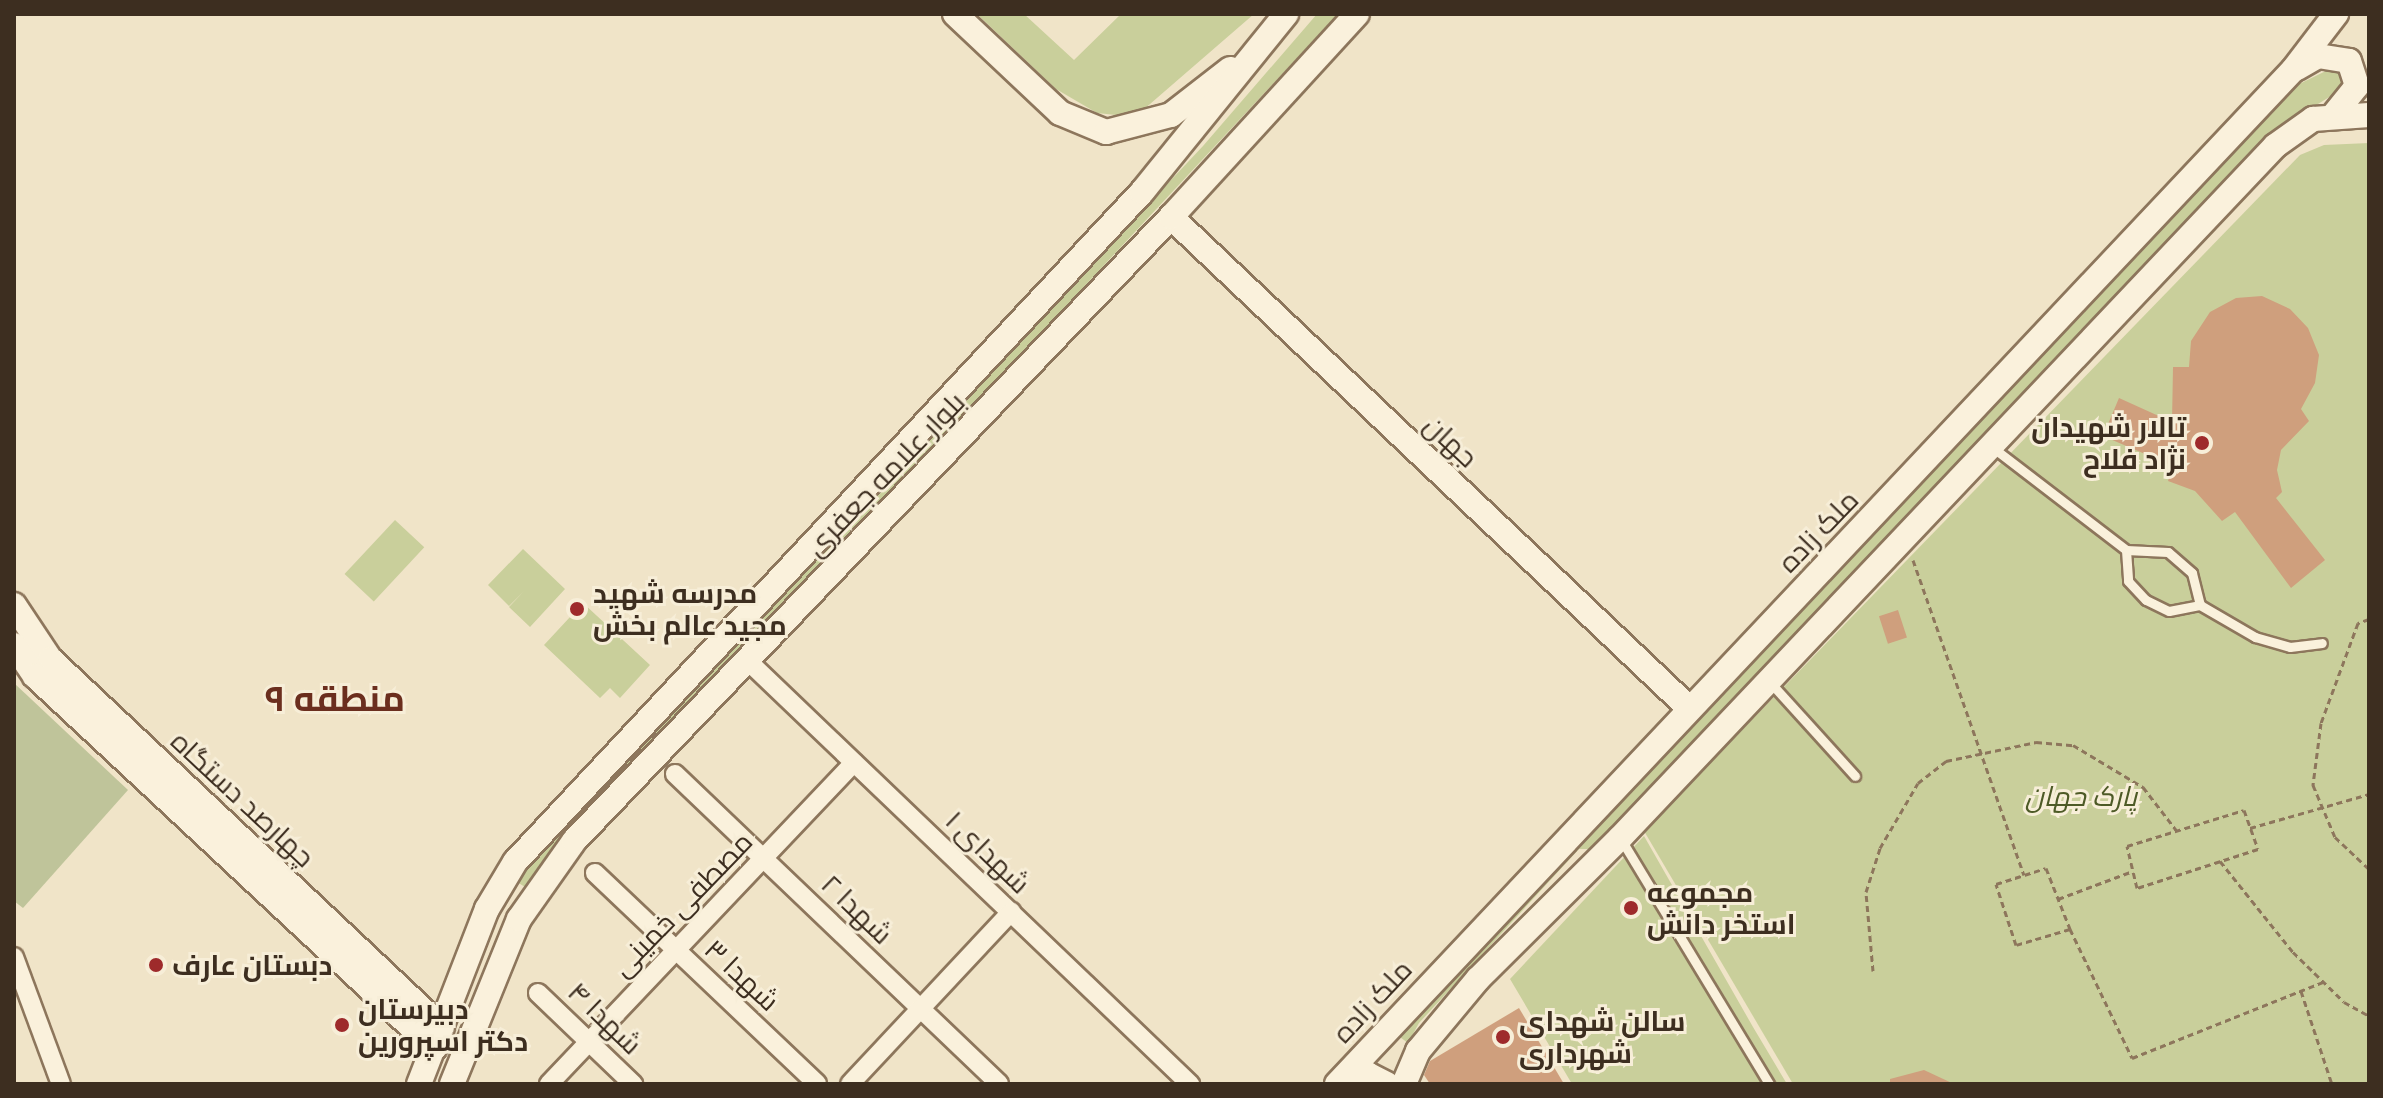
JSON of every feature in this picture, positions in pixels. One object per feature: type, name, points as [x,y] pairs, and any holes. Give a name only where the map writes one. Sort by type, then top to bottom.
[{"type":"main road","points":[[955,14],[1060,113],[1106,132],[1171,115],[1263,43]]},
{"type":"main road","name":"بلوار علامه جعفری","points":[[419,1084],[487,909],[515,862],[1142,192],[1286,14]]},
{"type":"main road","name":"بلوار علامه جعفری","points":[[458,1080],[539,886],[574,841],[1171,217],[1357,14]]},
{"type":"main road","name":"ملک زاده","points":[[1338,1084],[1386,1028],[2293,70],[2336,14]]},
{"type":"main road","points":[[2293,70],[2318,56],[2349,61],[2357,86],[2335,113]]},
{"type":"main road","points":[[1404,1084],[1418,1051],[1488,968],[1620,838],[2275,146],[2313,119],[2335,113],[2369,115]]},
{"type":"main road","name":"جهان","points":[[1171,217],[1690,709]]},
{"type":"main road","name":"چهارصد دستگاه","points":[[15,610],[42,667]]},
{"type":"main road","name":"چهارصد دستگاه","points":[[14,645],[42,667],[438,1038]]},
{"type":"main road","points":[[1386,1028],[1394,1045],[1418,1051]]},
{"type":"main road","points":[[1338,1084],[1367,1074],[1387,1084]]},
{"type":"street","name":"شهدای ۱","points":[[748,661],[1190,1084]]},
{"type":"street","name":"مصطفی خمینی","points":[[549,1084],[854,763]]},
{"type":"street","name":"شهدا ۲","points":[[675,774],[999,1084]]},
{"type":"street","name":"شهدا ۳","points":[[595,873],[817,1084]]},
{"type":"street","points":[[817,1084],[832,1078],[850,1084],[1011,912]]},
{"type":"street","points":[[14,957],[61,1084]]},
{"type":"street","name":"شهدا ۴","points":[[538,993],[633,1084]]},
{"type":"lane","points":[[1992,447],[2126,550],[2168,552],[2192,573],[2200,605]]},
{"type":"lane","points":[[2126,550],[2128,581],[2146,600],[2169,611],[2200,605],[2255,637],[2290,647],[2322,643]]},
{"type":"lane","points":[[1769,681],[1855,776]]},
{"type":"lane","points":[[1620,838],[1769,1084]]},
{"type":"path","points":[[1905,538],[2024,875]]},
{"type":"path","points":[[2369,619],[2358,623],[2321,723],[2313,785],[2340,844],[2369,869]]},
{"type":"path","points":[[1873,971],[1866,892],[1896,815],[1918,783],[1946,761],[1980,750],[2073,745],[2143,787],[2177,831]]},
{"type":"path","points":[[2250,828],[2320,805],[2369,794]]},
{"type":"path","points":[[2244,810],[2250,828],[2258,849],[2137,888],[2127,846],[2244,810]]},
{"type":"path","points":[[2220,861],[2323,982],[2369,1016]]},
{"type":"path","points":[[2070,929],[2016,945],[1996,884],[2046,868],[2070,929],[2132,1058],[2323,982]]},
{"type":"path","points":[[2058,899],[2133,871]]},
{"type":"path","points":[[2301,991],[2332,1084]]},
{"type":"green space","points":[[977,14],[1024,14],[1074,60],[1121,14],[1254,14],[1135,117],[1097,113],[1056,89]]},
{"type":"green space","points":[[1317,14],[1338,14],[525,887],[517,882],[568,821],[1203,146]]},
{"type":"green space","points":[[2334,67],[2344,83],[2339,91],[2276,130],[1594,849],[1579,849],[1419,1023],[1408,1043],[1393,1032],[2291,88]]},
{"type":"green space","name":"پارک جهان","points":[[2369,143],[2369,1084],[1793,1084],[1644,831],[2300,155],[2324,145]]},
{"type":"green space","points":[[395,520],[424,547],[374,601],[345,574]]},
{"type":"green space","points":[[523,549],[565,589],[530,627],[509,607],[524,591],[509,606],[488,585]]},
{"type":"green space","points":[[583,603],[650,665],[620,698],[610,688],[600,698],[544,645]]},
{"type":"green space","points":[[14,683],[128,790],[23,908],[14,901]]},
{"type":"green space","name":"مجموعه استخر دانش","points":[[1644,836],[1787,1084],[1572,1084],[1510,979]]},
{"type":"building","name":"تالار شهیدان نژاد فلاح","points":[[2262,296],[2290,309],[2308,328],[2319,355],[2315,383],[2301,409],[2309,421],[2281,450],[2277,470],[2282,492],[2276,498],[2325,560],[2291,588],[2235,512],[2222,521],[2195,491],[2168,481],[2173,466],[2103,436],[2119,398],[2172,422],[2173,367],[2189,367],[2191,341],[2210,312],[2236,298]]},
{"type":"building","points":[[1898,610],[1907,638],[1888,644],[1879,616]]},
{"type":"building","name":"سالن شهدای شهرداری","points":[[1519,1008],[1564,1084],[1430,1084],[1424,1075],[1430,1061]]},
{"type":"building","points":[[1924,1070],[1954,1084],[1890,1084],[1890,1079]]},
{"type":"place","name":"تالار شهیدان نژاد فلاح","points":[[2202,443]]},
{"type":"place","name":"مدرسه شهید مجید عالم بخش","points":[[577,609]]},
{"type":"place","name":"مجموعه استخر دانش","points":[[1631,908]]},
{"type":"place","name":"دبستان عارف","points":[[156,965]]},
{"type":"place","name":"دبیرستان دکتر اسپرورین","points":[[342,1025]]},
{"type":"place","name":"سالن شهدای شهرداری","points":[[1503,1037]]},
{"type":"district","name":"منطقه ۹","points":[[335,699]]}]
